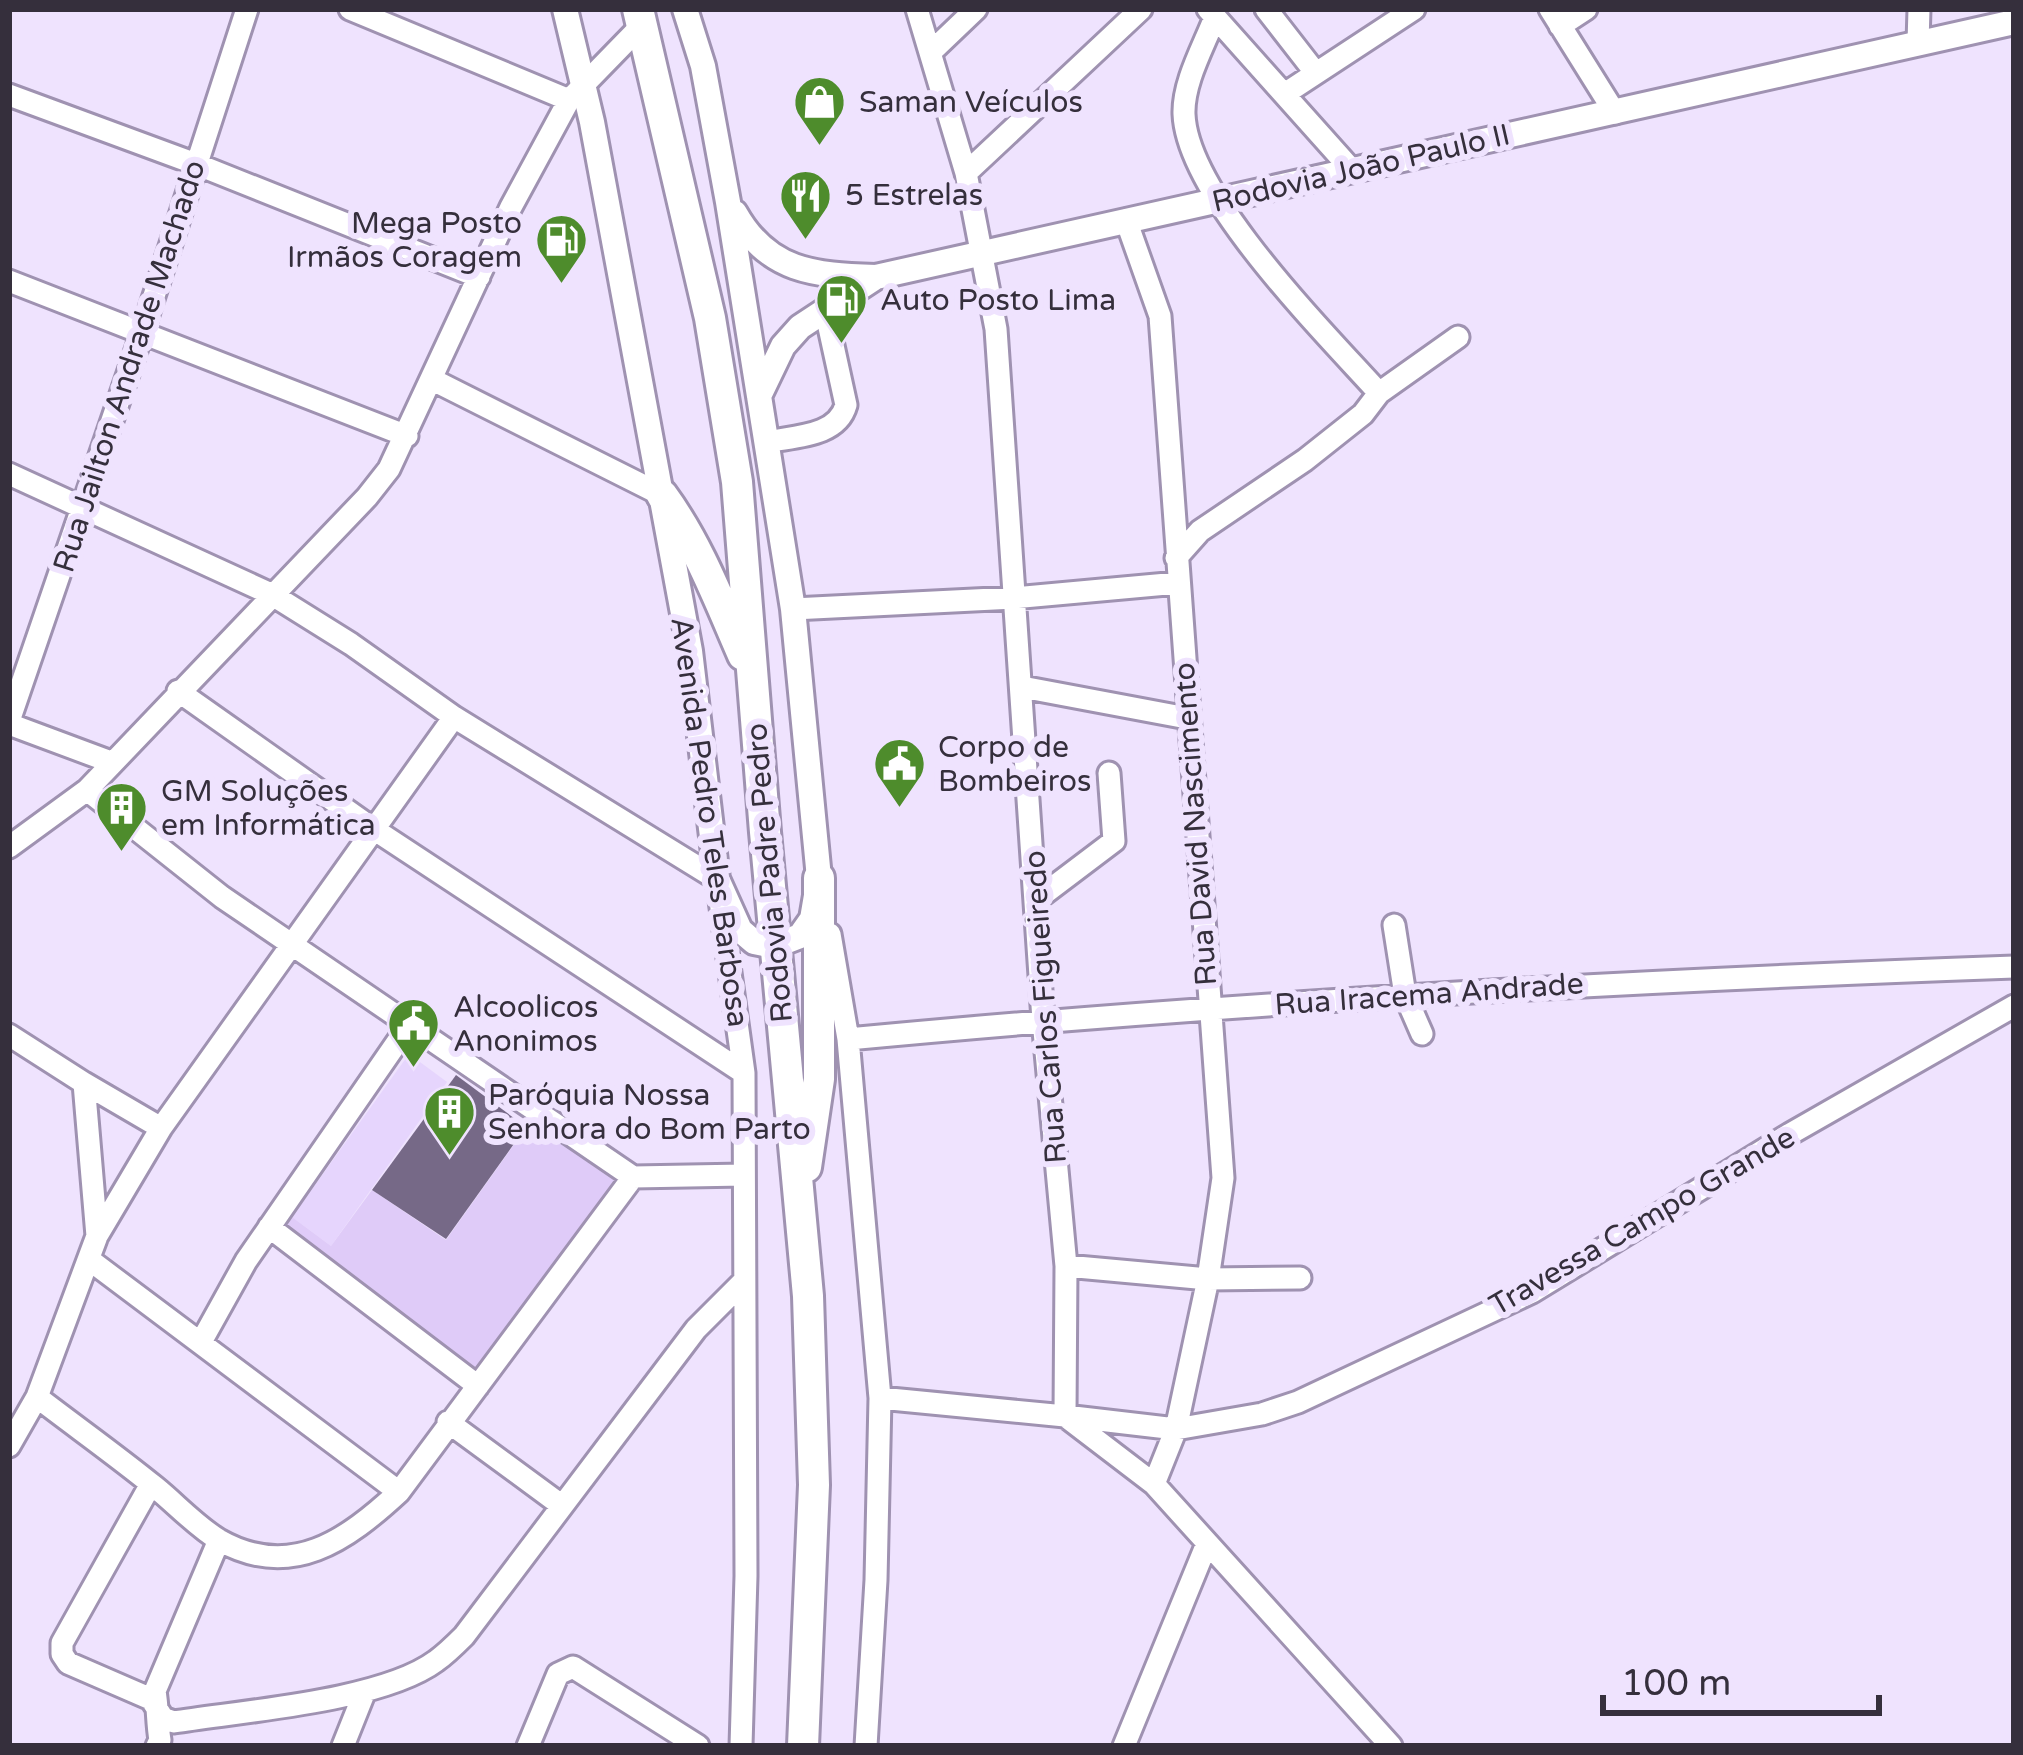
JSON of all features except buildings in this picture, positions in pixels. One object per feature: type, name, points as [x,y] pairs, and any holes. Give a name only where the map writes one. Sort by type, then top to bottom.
[{"type":"highway","name":"Rodovia Padre Pedro","points":[[640,16],[710,318],[737,482],[808,1295],[814,1485],[803,1746]]},
{"type":"highway","points":[[662,496],[708,574],[753,679]]},
{"type":"highway","points":[[798,1220],[819,1079],[819,878]]},
{"type":"main road","name":"Avenida Pedro Teles Barbosa","points":[[566,9],[575,93],[592,122],[690,651],[717,879]]},
{"type":"main road","points":[[685,9],[703,66],[728,202],[793,609],[819,878],[812,919],[800,936],[774,946],[754,942],[740,930],[717,879]]},
{"type":"main road","name":"Rodovia João Paulo II","points":[[759,396],[783,346],[800,327],[876,277],[2014,22]]},
{"type":"main road","points":[[728,202],[746,234],[772,257],[820,275],[876,277]]},
{"type":"street","name":"Rua Jailton Andrade Machado","points":[[9,723],[247,9]]},
{"type":"street","points":[[350,9],[379,15],[575,93]]},
{"type":"street","name":"Rua Carlos Figueiredo","points":[[917,9],[966,173],[996,329],[1043,1020],[1066,1266],[1065,1416]]},
{"type":"street","points":[[931,52],[976,9]]},
{"type":"street","points":[[966,173],[1141,9]]},
{"type":"street","points":[[1267,9],[1316,72]]},
{"type":"street","points":[[1286,93],[1414,9]]},
{"type":"street","points":[[1586,9],[1555,17],[1615,113]]},
{"type":"street","points":[[1918,43],[1919,9]]},
{"type":"street","points":[[1350,168],[1211,13],[1184,98],[1189,141],[1219,200],[1293,298],[1378,393]]},
{"type":"street","points":[[9,847],[87,790],[389,469],[479,277],[575,93],[640,16]]},
{"type":"street","points":[[9,95],[479,277]]},
{"type":"street","name":"Rua David Nascimento","points":[[1126,220],[1160,316],[1223,1178],[1208,1279],[1176,1429]]},
{"type":"street","points":[[9,281],[407,436]]},
{"type":"street","points":[[766,442],[832,428],[844,414],[825,309]]},
{"type":"street","points":[[1176,558],[1200,531],[1348,427],[1378,393],[1458,337]]},
{"type":"street","points":[[431,379],[662,496]]},
{"type":"street","points":[[9,474],[271,594],[352,644],[454,717],[717,879]]},
{"type":"street","points":[[793,609],[1178,584]]},
{"type":"street","points":[[1022,687],[1187,718]]},
{"type":"street","points":[[178,692],[372,828],[744,1073]]},
{"type":"street","points":[[9,1446],[38,1397],[97,1236],[161,1128],[454,717]]},
{"type":"street","points":[[9,723],[111,762]]},
{"type":"street","points":[[1036,899],[1114,841],[1109,773]]},
{"type":"street","points":[[87,790],[222,897],[633,1178],[744,1175]]},
{"type":"street","points":[[819,878],[848,1039],[880,1398],[866,1746]]},
{"type":"street","name":"Avenida Pedro Teles Barbosa","points":[[717,879],[744,1073],[746,1576],[741,1746]]},
{"type":"street","points":[[1394,926],[1405,995],[1422,1034]]},
{"type":"street","name":"Rua Iracema Andrade","points":[[848,1039],[1405,995],[1652,980],[2014,967]]},
{"type":"street","name":"Travessa Campo Grande","points":[[880,1398],[1176,1429],[1262,1414],[1298,1402],[1532,1292],[1790,1134],[2014,1006]]},
{"type":"street","points":[[201,1342],[269,1227],[410,1025]]},
{"type":"street","points":[[9,1035],[161,1128]]},
{"type":"street","points":[[84,1083],[97,1236]]},
{"type":"street","points":[[38,1397],[219,1540],[265,1558],[331,1546],[358,1530],[399,1492],[633,1178]]},
{"type":"street","points":[[269,1227],[478,1386]]},
{"type":"street","points":[[91,1261],[399,1492]]},
{"type":"street","points":[[1066,1266],[1208,1279],[1300,1278]]},
{"type":"street","points":[[152,1484],[62,1642],[68,1663],[151,1699],[156,1710],[174,1723],[365,1691],[434,1663],[464,1636],[706,1318],[742,1282]]},
{"type":"street","points":[[1065,1416],[1154,1484],[1390,1746]]},
{"type":"street","points":[[448,1422],[561,1505]]},
{"type":"street","points":[[1154,1484],[1176,1429]]},
{"type":"street","points":[[157,1746],[154,1690],[219,1540]]},
{"type":"street","points":[[1124,1746],[1206,1546]]},
{"type":"street","points":[[528,1746],[558,1674],[573,1666],[698,1746]]},
{"type":"street","points":[[343,1746],[365,1691]]},
{"type":"shaded area","points":[[409,1054],[447,1082],[331,1246],[292,1217]]},
{"type":"shaded area","points":[[533,1118],[624,1177],[479,1383],[285,1224],[292,1217],[331,1246],[372,1190],[446,1240]]},
{"type":"place","name":"Saman Veículos","points":[[820,148]]},
{"type":"place","name":"5 Estrelas","points":[[806,241]]},
{"type":"place","name":"Mega Posto Irmãos Coragem","points":[[561,286]]},
{"type":"place","name":"Auto Posto Lima","points":[[841,346]]},
{"type":"place","name":"Corpo de Bombeiros","points":[[899,810]]},
{"type":"place","name":"GM Soluções em Informática","points":[[122,854]]},
{"type":"place","name":"Alcoolicos Anonimos","points":[[414,1070]]},
{"type":"place","name":"Paróquia Nossa Senhora do Bom Parto","points":[[449,1158]]}]
